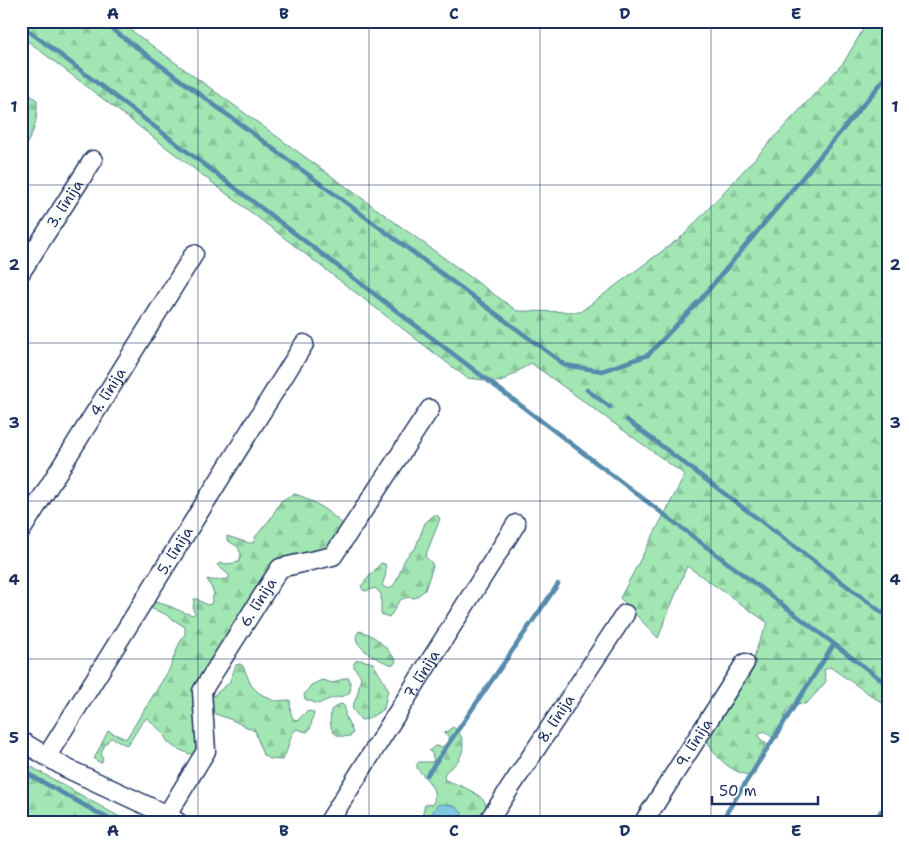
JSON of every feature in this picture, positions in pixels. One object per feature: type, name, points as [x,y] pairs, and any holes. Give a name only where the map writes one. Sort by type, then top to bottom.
[{"type":"street","name":"3. līnija","points":[[21,272],[92,160]]},
{"type":"street","name":"4. līnija","points":[[21,531],[194,254]]},
{"type":"street","name":"5. līnija","points":[[47,756],[304,344]]},
{"type":"street","name":"6. līnija","points":[[173,819],[206,750],[202,691],[280,568],[333,556],[430,409]]},
{"type":"street","name":"7. līnija","points":[[328,823],[516,524]]},
{"type":"street","name":"8. līnija","points":[[487,823],[625,614]]},
{"type":"street","name":"9. līnija","points":[[644,823],[745,663]]},
{"type":"street","points":[[21,741],[66,768],[173,819]]},
{"type":"green space","points":[[21,21],[118,21],[517,311],[580,312],[684,235],[844,62],[868,21],[888,21],[888,707],[830,667],[824,670],[826,681],[808,702],[805,704],[794,703],[787,710],[778,738],[774,739],[765,731],[759,734],[759,738],[766,745],[758,758],[755,774],[752,776],[744,774],[729,767],[713,750],[705,736],[745,681],[768,623],[687,566],[658,638],[620,598],[685,475],[531,363],[501,382],[467,378],[21,36]]},
{"type":"green space","points":[[30,95],[37,100],[36,122],[32,134],[21,153],[21,123]]},
{"type":"green space","points":[[295,494],[321,507],[344,525],[327,551],[267,577],[196,724],[198,753],[189,754],[174,747],[147,718],[128,745],[110,738],[102,751],[103,759],[101,763],[94,759],[108,731],[126,739],[169,670],[185,634],[185,627],[165,614],[150,608],[150,604],[153,602],[158,603],[193,615],[195,613],[193,610],[194,599],[207,605],[211,604],[214,593],[207,579],[229,579],[229,575],[217,565],[220,563],[239,562],[241,554],[238,547],[227,540],[227,536],[253,543],[281,501]]},
{"type":"green space","points":[[434,515],[440,519],[425,557],[433,566],[425,590],[415,598],[404,598],[401,600],[389,617],[381,614],[381,594],[375,588],[366,591],[361,586],[381,563],[385,564],[386,569],[382,586],[389,589],[392,587],[396,582],[404,561],[410,552],[415,549],[425,523]]},
{"type":"green space","points":[[359,631],[370,635],[380,642],[396,660],[395,663],[393,665],[381,660],[361,647],[357,642],[356,636]]},
{"type":"green space","points":[[357,660],[373,663],[388,689],[384,709],[368,719],[361,720],[352,708],[361,677],[354,667],[354,663]]},
{"type":"green space","points":[[240,664],[243,666],[251,685],[259,693],[274,701],[290,700],[294,720],[297,721],[306,712],[314,713],[310,729],[307,732],[296,729],[282,760],[270,759],[263,755],[255,731],[213,713],[210,707],[213,696],[229,683],[236,665]]},
{"type":"green space","points":[[349,678],[351,688],[346,695],[318,704],[305,699],[304,695],[311,685],[322,680],[333,683]]},
{"type":"green space","points":[[342,704],[345,707],[345,715],[353,733],[350,736],[338,735],[332,730],[331,726],[331,710]]},
{"type":"green space","points":[[453,727],[460,734],[463,748],[460,758],[445,774],[445,780],[480,797],[486,805],[486,810],[478,823],[460,823],[462,817],[431,817],[432,823],[425,823],[422,817],[425,805],[433,804],[434,793],[433,788],[417,768],[417,764],[419,762],[434,761],[432,753],[429,751],[435,746],[442,747],[448,742],[450,738],[444,733]]},
{"type":"green space","points":[[21,761],[130,823],[21,823]]},
{"type":"water","points":[[439,804],[457,808],[462,813],[461,822],[432,823],[433,812]]},
{"type":"waterway","points":[[101,21],[565,365],[602,371],[648,355],[701,299],[888,75]]},
{"type":"waterway","points":[[21,25],[888,685]]},
{"type":"waterway","points":[[587,390],[610,407]]},
{"type":"waterway","points":[[627,420],[888,617]]},
{"type":"waterway","points":[[427,775],[558,584]]},
{"type":"waterway","points":[[720,823],[834,644]]},
{"type":"waterway","points":[[21,770],[116,823]]},
{"type":"waterway","points":[[874,823],[881,811]]}]
